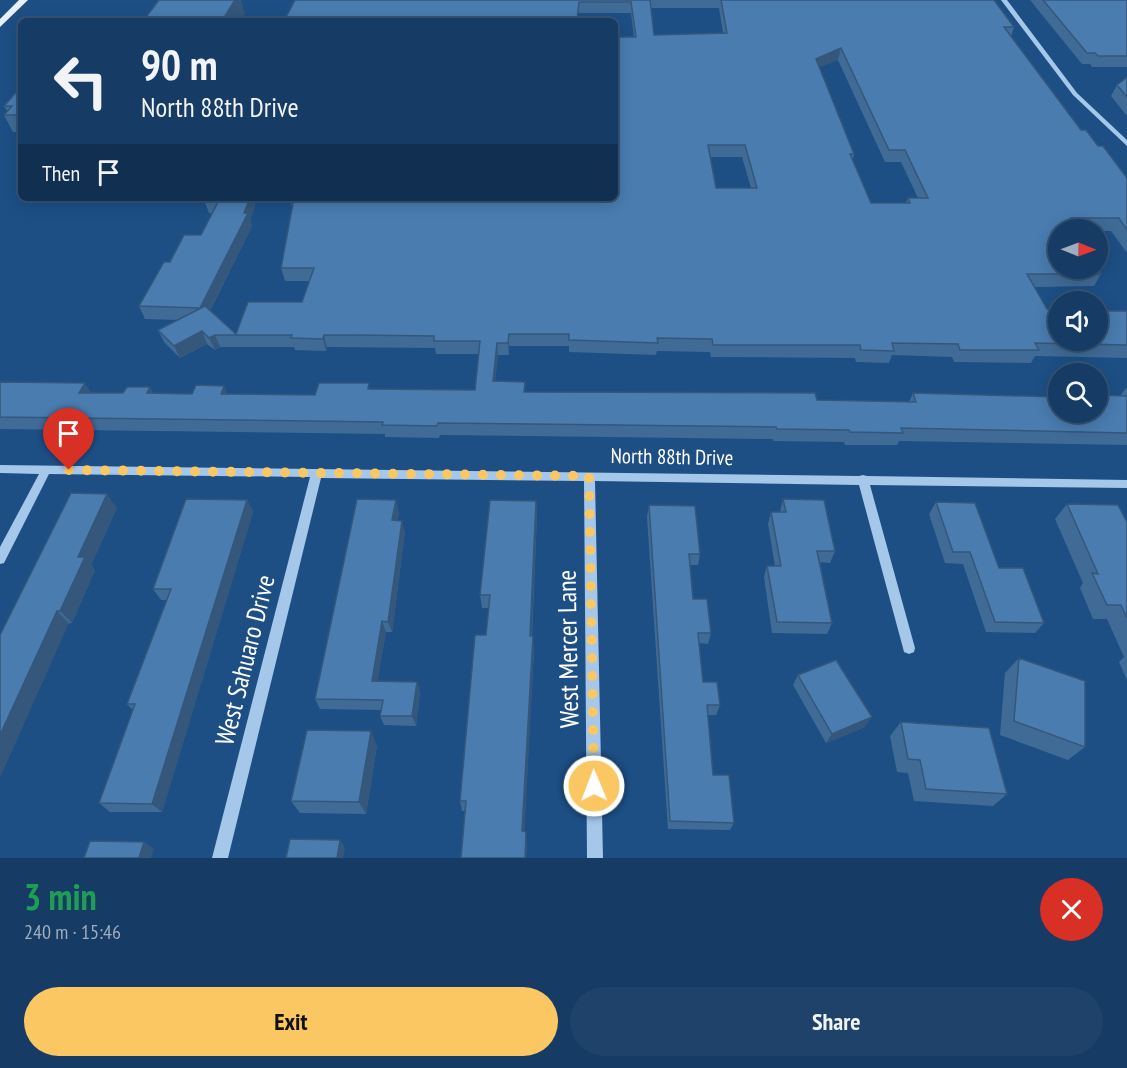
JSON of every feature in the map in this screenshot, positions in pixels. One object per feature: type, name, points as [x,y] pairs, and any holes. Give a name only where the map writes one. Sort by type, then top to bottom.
[{"type":"main road","points":[[0,24],[24,0]]},
{"type":"street","points":[[1004,0],[1076,94],[1127,144]]},
{"type":"street","name":"North 88th Drive","points":[[0,469],[1127,484]]},
{"type":"street","points":[[0,559],[46,470]]},
{"type":"street","name":"West Sahuaro Drive","points":[[220,858],[316,474]]},
{"type":"street","name":"West Mercer Lane","points":[[589,476],[595,858]]},
{"type":"street","points":[[862,479],[909,648]]},
{"type":"building","points":[[159,0],[235,0],[224,18],[145,18]]},
{"type":"building","points":[[295,0],[650,0],[654,35],[727,33],[721,0],[994,0],[1014,27],[1004,27],[1081,130],[1086,130],[1098,146],[1103,146],[1127,178],[1127,230],[1119,218],[1048,219],[1048,274],[1027,274],[1048,309],[1048,343],[1035,343],[1039,350],[960,350],[958,344],[892,343],[894,351],[861,350],[860,345],[713,345],[712,339],[657,338],[658,343],[569,340],[569,334],[509,334],[508,343],[497,343],[493,381],[525,382],[524,392],[815,393],[817,400],[916,402],[913,393],[1048,397],[1048,423],[1108,423],[1108,395],[1127,396],[1127,433],[901,428],[903,433],[777,429],[776,427],[438,423],[437,426],[382,425],[383,422],[0,417],[0,382],[85,383],[79,393],[123,393],[127,387],[150,387],[147,393],[192,394],[196,385],[224,386],[221,394],[315,395],[319,383],[369,383],[368,389],[475,390],[480,341],[434,341],[434,336],[356,335],[324,335],[323,339],[291,338],[292,335],[215,335],[209,338],[202,331],[174,346],[158,330],[205,306],[236,334],[248,302],[302,302],[314,268],[281,268],[293,201],[618,201],[618,37],[636,37],[631,2],[579,2],[577,18],[286,18]],"holes":[[[841,48],[889,150],[905,150],[928,198],[908,198],[910,203],[871,203],[850,154],[854,154],[816,59]],[[708,145],[745,145],[757,188],[716,188]]]},
{"type":"building","points":[[1043,0],[1127,0],[1127,56],[1098,56],[1095,53],[1087,53]]},
{"type":"building","points":[[1127,77],[1127,97],[1117,85]]},
{"type":"building","points":[[18,90],[18,115],[4,115],[12,106],[4,106]]},
{"type":"building","points":[[218,201],[249,201],[244,213],[248,213],[200,308],[139,306],[164,262],[170,262],[184,235],[201,235]]},
{"type":"building","points":[[1108,311],[1127,311],[1127,345],[1108,345]]},
{"type":"building","points":[[71,493],[107,494],[78,557],[85,557],[60,611],[57,611],[0,735],[0,635]]},
{"type":"building","points":[[186,499],[247,500],[152,804],[99,803],[135,704],[127,704],[171,589],[153,589]]},
{"type":"building","points":[[357,499],[396,500],[392,520],[402,521],[388,622],[382,621],[372,681],[417,682],[412,716],[380,716],[383,700],[315,699]]},
{"type":"building","points":[[783,499],[824,500],[835,551],[817,551],[832,623],[777,622],[767,566],[781,566],[771,512],[786,512]]},
{"type":"building","points":[[490,500],[536,501],[530,636],[533,636],[522,831],[526,832],[525,858],[461,858],[466,801],[460,801],[475,635],[486,635],[490,595],[480,595]]},
{"type":"building","points":[[936,502],[975,503],[999,568],[1023,568],[1044,623],[995,622],[970,552],[953,552]]},
{"type":"building","points":[[1067,504],[1118,505],[1127,522],[1127,618],[1121,605],[1107,605],[1092,573],[1098,574]]},
{"type":"building","points":[[649,505],[695,506],[700,554],[689,554],[693,599],[707,599],[711,633],[698,633],[703,682],[717,682],[720,705],[707,705],[713,775],[729,775],[734,823],[670,821]]},
{"type":"building","points":[[1019,658],[1085,681],[1085,747],[1014,721]]},
{"type":"building","points":[[836,660],[872,717],[832,734],[798,675]]},
{"type":"building","points":[[901,722],[989,728],[1007,794],[926,789],[920,760],[908,759]]},
{"type":"building","points":[[307,730],[371,731],[359,802],[291,801]]},
{"type":"building","points":[[290,839],[340,840],[337,858],[286,858]]},
{"type":"building","points":[[90,841],[144,842],[139,858],[84,858]]},
{"type":"route","points":[[69,470],[589,476],[594,786]]}]
